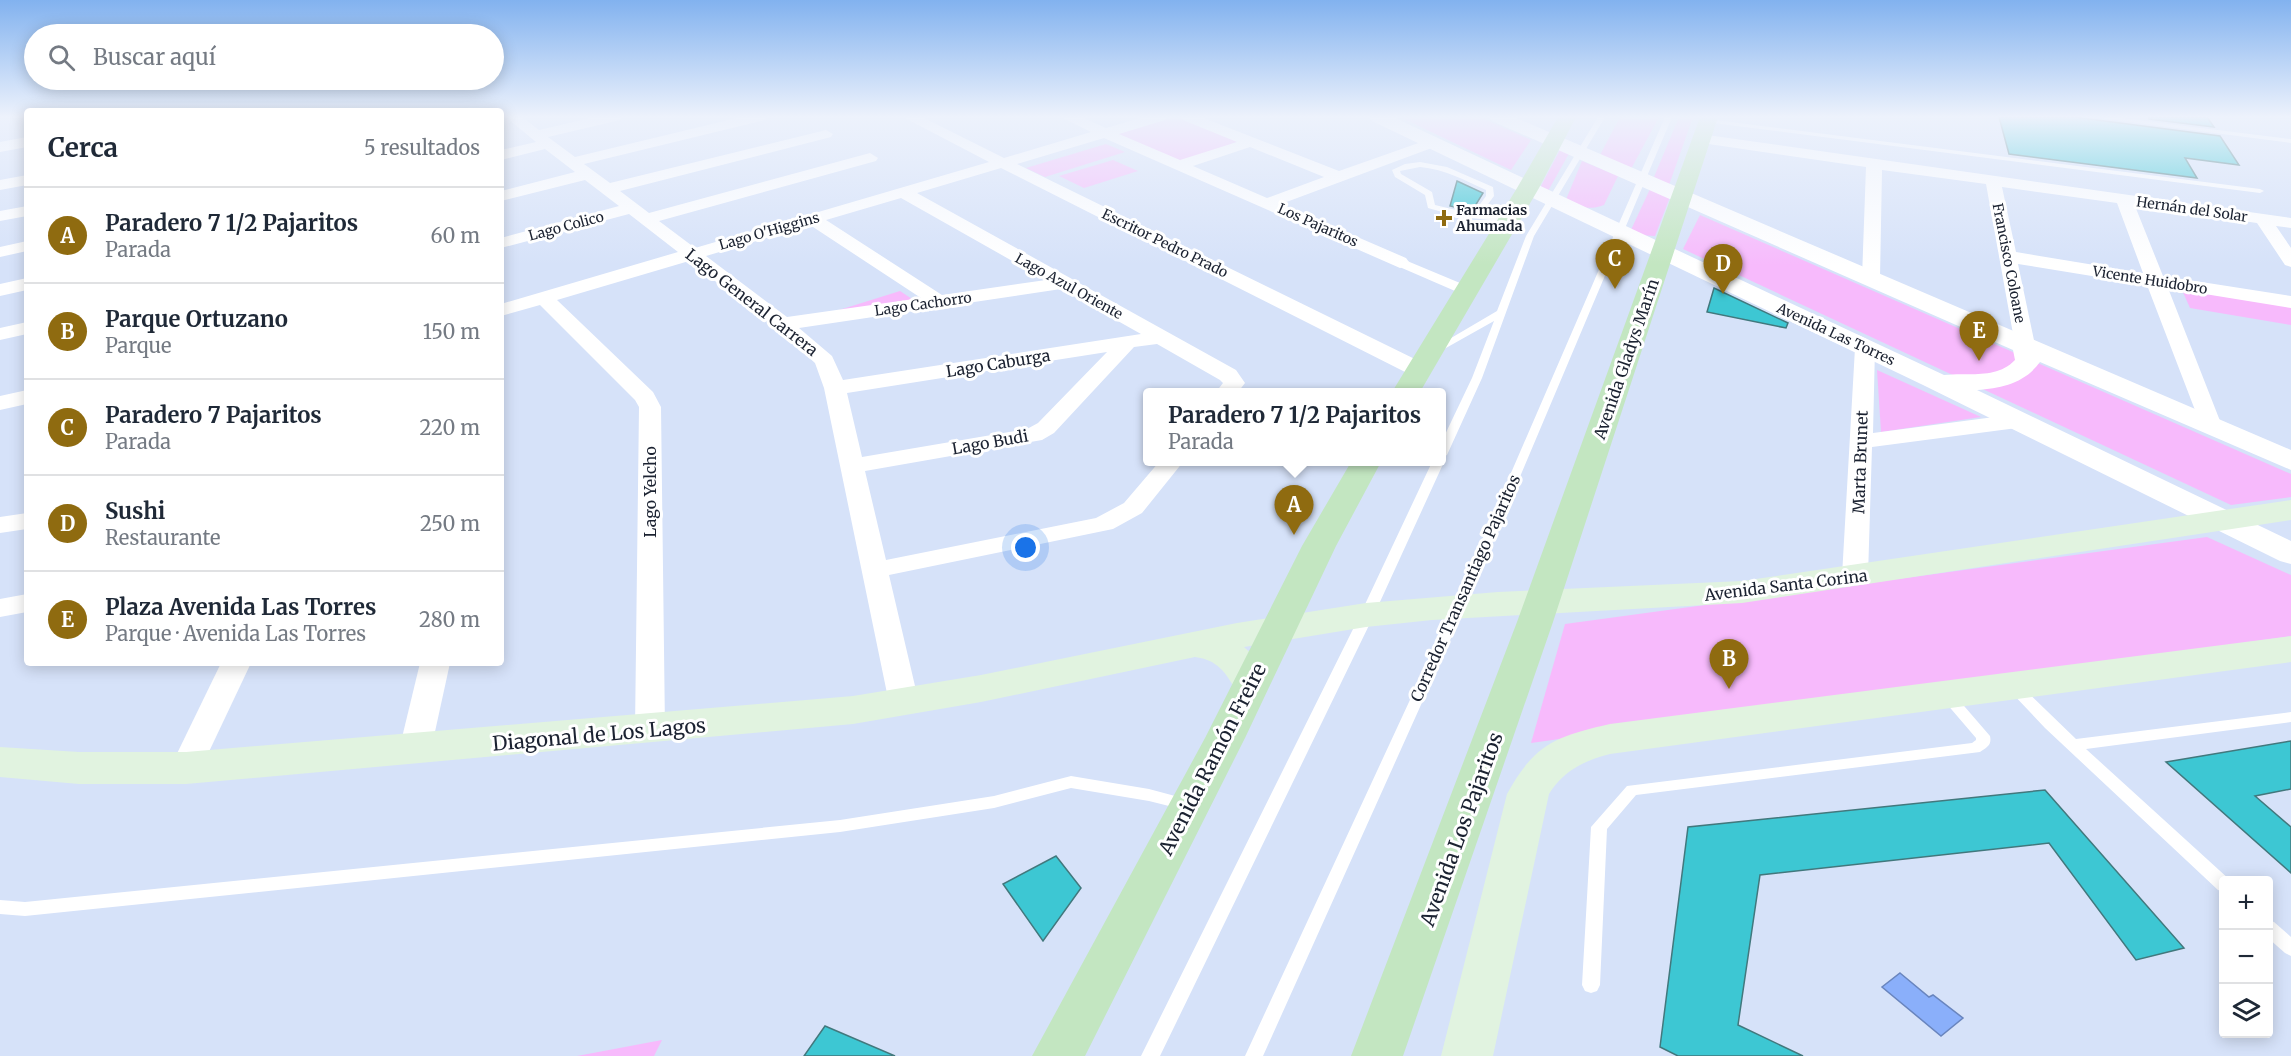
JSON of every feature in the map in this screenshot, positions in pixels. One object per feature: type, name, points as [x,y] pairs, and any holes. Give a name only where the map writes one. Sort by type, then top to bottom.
[{"type":"main road","points":[[1409,388],[1539,166]]},
{"type":"main road","name":"Avenida Gladys Marín","points":[[1542,601],[1692,166]]},
{"type":"main road","name":"Avenida Ramón Freire","points":[[1058,1056],[1225,738],[1319,546],[1364,466]]},
{"type":"main road","name":"Avenida Santa Corina","points":[[1278,628],[1367,615],[1459,607],[1542,601],[1701,596],[1855,576],[2291,510]]},
{"type":"main road","name":"Avenida Los Pajaritos","points":[[1377,1056],[1542,601]]},
{"type":"main road","name":"Diagonal de Los Lagos","points":[[0,762],[79,768],[186,768],[822,714],[904,703],[1278,628]]},
{"type":"main road","name":"Diagonal de Los Lagos","points":[[1192,644],[1219,648],[1228,653],[1244,669],[1251,683]]},
{"type":"main road","points":[[1467,1056],[1528,794],[1542,770],[1565,752],[1610,739],[2011,684],[2291,649]]},
{"type":"street","name":"Lago General Carrera","points":[[578,166],[783,324],[825,360],[835,388],[904,703]]},
{"type":"street","points":[[607,189],[697,166]]},
{"type":"street","points":[[646,219],[840,166]]},
{"type":"street","name":"Lago O'Higgins","points":[[504,309],[992,166]]},
{"type":"street","name":"Escritor Pedro Prado","points":[[1010,166],[1423,363]]},
{"type":"street","name":"Los Pajaritos","points":[[1183,166],[1467,291]]},
{"type":"street","points":[[1312,166],[1339,177]]},
{"type":"street","points":[[1268,203],[1368,166]]},
{"type":"street","name":"Avenida Las Torres","points":[[1482,166],[1932,379],[2291,554]]},
{"type":"street","points":[[1614,166],[2291,461]]},
{"type":"street","points":[[1871,278],[1874,166]]},
{"type":"street","name":"Hernán del Solar","points":[[1890,166],[2291,223]]},
{"type":"street","points":[[504,195],[588,174]]},
{"type":"street","points":[[0,185],[24,181]]},
{"type":"street","name":"Francisco Coloane","points":[[1993,181],[2010,257],[2025,345]]},
{"type":"street","name":"Lago Azul Oriente","points":[[903,192],[1161,338],[1231,386]]},
{"type":"street","points":[[2124,199],[2211,426]]},
{"type":"street","name":"Lago Colico","points":[[504,242],[632,208]]},
{"type":"street","points":[[0,216],[24,212]]},
{"type":"street","points":[[813,219],[938,301]]},
{"type":"street","points":[[2263,219],[2291,261]]},
{"type":"street","points":[[0,252],[24,247]]},
{"type":"street","name":"Vicente Huidobro","points":[[2010,257],[2291,302]]},
{"type":"street","name":"Lago Cachorro","points":[[783,324],[1064,283]]},
{"type":"street","points":[[0,290],[24,285]]},
{"type":"street","name":"Lago Yelcho","points":[[544,298],[645,397],[650,407],[650,729]]},
{"type":"street","points":[[0,334],[24,329]]},
{"type":"street","name":"Lago Caburga","points":[[835,388],[1161,338]]},
{"type":"street","name":"Lago Budi","points":[[852,466],[1034,435],[1046,428],[1127,343]]},
{"type":"street","points":[[1932,379],[1970,384],[1998,380],[2026,366],[2029,356],[2025,345]]},
{"type":"street","name":"Marta Brunet","points":[[1855,576],[1864,348]]},
{"type":"street","points":[[0,403],[24,398]]},
{"type":"street","points":[[1860,442],[2017,421]]},
{"type":"street","points":[[875,570],[1104,524],[1133,508],[1168,466]]},
{"type":"street","points":[[0,525],[24,521]]},
{"type":"street","points":[[0,608],[24,604]]},
{"type":"street","points":[[186,768],[235,666]]},
{"type":"street","points":[[416,750],[434,666]]},
{"type":"lane","points":[[1410,166],[1396,170],[1398,175],[1429,194],[1431,206],[1445,212],[1509,220]]},
{"type":"lane","points":[[1436,166],[1490,189],[1490,196],[1475,217]]},
{"type":"lane","points":[[1446,444],[1477,378],[1530,236],[1570,166]]},
{"type":"lane","name":"Corredor Transantiago Pajaritos","points":[[1254,1056],[1459,607],[1647,166]]},
{"type":"lane","points":[[2048,166],[2259,191]]},
{"type":"lane","points":[[1423,363],[1501,313]]},
{"type":"lane","points":[[1150,1056],[1367,615],[1436,466]]},
{"type":"lane","points":[[2011,684],[2219,881]]},
{"type":"lane","points":[[1591,985],[1599,827],[1632,790],[1975,748],[1984,742],[1983,736],[1944,693]]},
{"type":"lane","points":[[2074,745],[2291,717]]},
{"type":"lane","points":[[0,907],[25,909],[840,826],[994,802],[1071,782],[1149,795],[1190,806]]},
{"type":"lane","points":[[2271,930],[2291,948]]},
{"type":"shaded area","points":[[1032,166],[1079,166],[1045,177],[1026,168]]},
{"type":"shaded area","points":[[1092,166],[1127,166],[1138,171],[1084,188],[1059,176]]},
{"type":"shaded area","points":[[1551,166],[1562,166],[1548,191],[1540,188]]},
{"type":"shaded area","points":[[1580,166],[1595,166],[1618,176],[1604,205],[1584,208],[1565,202]]},
{"type":"shaded area","points":[[1658,166],[1676,166],[1669,185],[1654,177]]},
{"type":"shaded area","points":[[1650,189],[1670,197],[1655,236],[1630,232]]},
{"type":"shaded area","points":[[1700,215],[2291,474],[2291,497],[2231,505],[1683,249]]},
{"type":"shaded area","points":[[2182,290],[2291,307],[2291,325],[2190,308]]},
{"type":"shaded area","points":[[900,291],[915,301],[836,311]]},
{"type":"shaded area","points":[[1877,370],[1981,417],[1881,432]]},
{"type":"shaded area","points":[[2207,537],[2291,575],[2291,636],[1531,743],[1565,624]]},
{"type":"shaded area","points":[[662,1040],[654,1056],[577,1056]]},
{"type":"water","points":[[1900,973],[1929,997],[1933,995],[1963,1018],[1941,1036],[1882,987]]},
{"type":"building","points":[[2105,166],[2190,166],[2197,178]]},
{"type":"building","points":[[1457,181],[1483,193],[1472,211],[1450,206]]},
{"type":"building","points":[[1714,288],[1788,323],[1786,328],[1707,312]]},
{"type":"building","points":[[2291,741],[2291,789],[2255,796],[2291,827],[2291,873],[2166,762]]},
{"type":"building","points":[[2045,790],[2184,948],[2136,960],[2049,843],[1760,875],[1738,1025],[1803,1056],[1678,1056],[1660,1047],[1688,827]]},
{"type":"building","points":[[1056,856],[1081,888],[1043,941],[1003,884]]},
{"type":"building","points":[[825,1026],[895,1056],[804,1056]]},
{"type":"place","name":"Farmacias Ahumada","points":[[1444,218]]},
{"type":"place","name":"Paradero 7 Pajaritos","points":[[1615,289]]},
{"type":"place","name":"Sushi","points":[[1723,294]]},
{"type":"place","name":"Plaza Avenida Las Torres","points":[[1979,361]]},
{"type":"place","name":"Paradero 7 1/2 Pajaritos","points":[[1294,535]]},
{"type":"place","name":"Parque Ortuzano","points":[[1729,689]]}]
